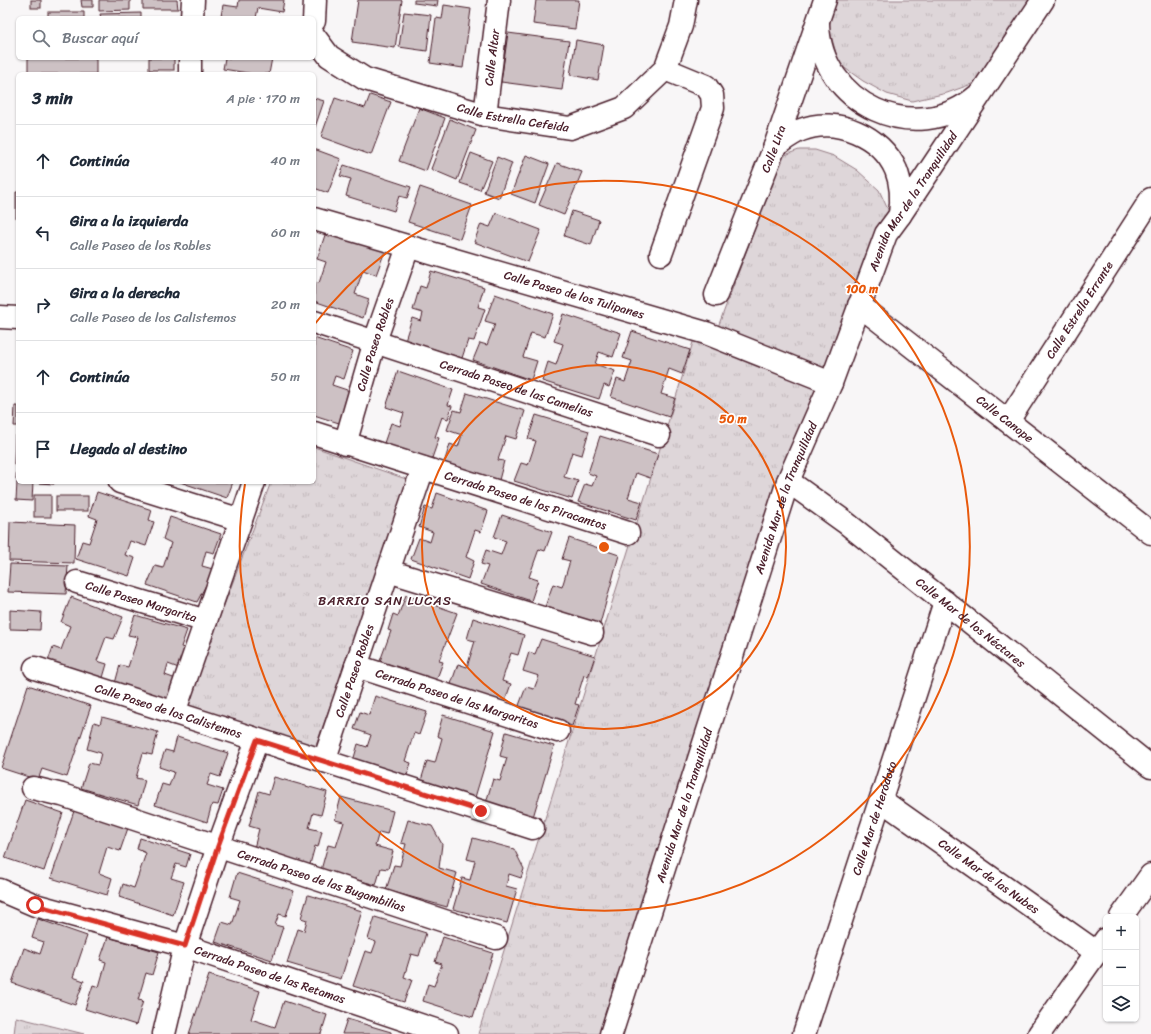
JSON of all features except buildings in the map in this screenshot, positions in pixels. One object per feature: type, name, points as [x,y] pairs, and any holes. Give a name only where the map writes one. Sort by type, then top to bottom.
[{"type":"street","points":[[192,16],[193,0]]},
{"type":"street","points":[[314,16],[315,0]]},
{"type":"street","name":"Calle Altar","points":[[485,115],[499,0]]},
{"type":"street","name":"Calle Estrella Cefeida","points":[[316,39],[329,56],[365,79],[485,115],[570,128],[624,108],[666,69],[681,26],[686,0]]},
{"type":"street","name":"Avenida Mar de la Tranquilidad","points":[[611,1034],[788,481],[831,383],[886,234],[1043,0]]},
{"type":"street","points":[[821,9],[818,35],[822,51],[837,80],[861,103],[892,116],[908,119],[925,118],[942,115],[957,109],[972,100],[984,90]]},
{"type":"street","name":"Calle Lira","points":[[716,295],[776,146],[821,9]]},
{"type":"street","points":[[190,60],[190,72]]},
{"type":"street","points":[[660,254],[713,108],[712,95],[706,86],[666,69]]},
{"type":"street","points":[[776,146],[788,136],[819,126],[835,126],[866,136],[878,145],[896,170],[902,200],[900,215]]},
{"type":"street","name":"Calle Estrella Errante","points":[[1008,421],[1151,199]]},
{"type":"street","name":"Calle Paseo de los Tulipanes","points":[[316,220],[706,333],[831,383]]},
{"type":"street","name":"Calle Paseo Robles","points":[[345,444],[375,341],[408,247]]},
{"type":"street","name":"Calle Canope","points":[[859,305],[1008,421],[1148,524]]},
{"type":"street","points":[[0,317],[16,318]]},
{"type":"street","name":"Cerrada Paseo de las Camelias","points":[[316,323],[659,435]]},
{"type":"street","name":"Cerrada Paseo de los Piracantos","points":[[316,435],[628,533]]},
{"type":"street","name":"Calle Paseo Robles","points":[[324,760],[423,468]]},
{"type":"street","name":"Calle Mar de los Néctares","points":[[788,481],[845,522],[1151,767]]},
{"type":"street","points":[[126,484],[241,520]]},
{"type":"street","points":[[174,712],[253,484]]},
{"type":"street","points":[[388,571],[592,633]]},
{"type":"street","name":"Calle Paseo Margarita","points":[[77,582],[206,621]]},
{"type":"street","name":"Calle Mar de Heródoto","points":[[804,1034],[945,602]]},
{"type":"street","name":"Cerrada Paseo de las Margaritas","points":[[356,666],[558,731]]},
{"type":"street","name":"Calle Paseo de los Calistemos","points":[[35,668],[533,828]]},
{"type":"street","points":[[164,1034],[185,946],[218,846],[257,740]]},
{"type":"street","name":"Cerrada Paseo de las Bugambilias","points":[[33,788],[62,795],[496,938]]},
{"type":"street","name":"Calle Mar de las Nubes","points":[[880,800],[1101,945]]},
{"type":"street","points":[[1123,914],[1151,875]]},
{"type":"street","name":"Cerrada Paseo de las Retamas","points":[[0,890],[35,905],[185,946],[447,1034]]},
{"type":"street","points":[[1039,1034],[1101,945]]},
{"type":"green space","points":[[834,0],[1035,0],[980,81],[947,93],[912,101],[887,94],[863,81],[839,64],[827,21]]},
{"type":"green space","points":[[799,150],[815,150],[834,156],[857,170],[879,190],[890,214],[826,372],[718,327],[782,156]]},
{"type":"green space","points":[[694,339],[820,389],[601,1034],[478,1034]]},
{"type":"green space","points":[[316,448],[409,480],[315,748],[186,705],[270,484],[316,484]]},
{"type":"green space","points":[[16,1017],[84,1034],[14,1034]]},
{"type":"district","name":"BARRIO SAN LUCAS","points":[[385,600]]},
{"type":"route","points":[[35,905],[185,946],[218,846],[257,740],[481,811]]}]
